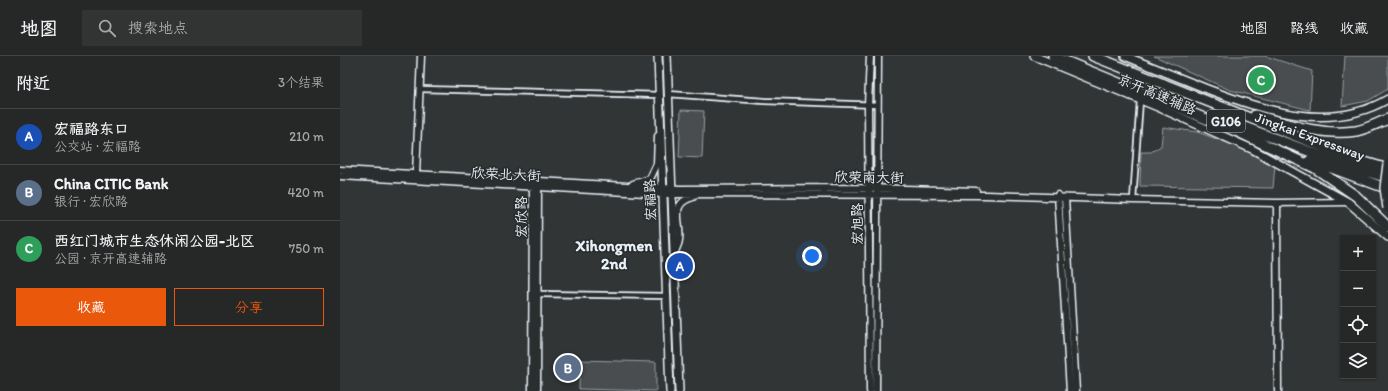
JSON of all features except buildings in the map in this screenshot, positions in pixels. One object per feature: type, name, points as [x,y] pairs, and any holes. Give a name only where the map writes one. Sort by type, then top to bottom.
[{"type":"highway","points":[[1053,56],[1238,132],[1388,189]]},
{"type":"highway","name":"Jingkai Expressway","points":[[1067,56],[1225,120],[1348,166],[1388,178]]},
{"type":"highway","name":"Jingkai Expressway","points":[[1093,56],[1351,158],[1388,169]]},
{"type":"highway","points":[[1194,97],[1295,126],[1321,131],[1341,132],[1357,130],[1388,118]]},
{"type":"highway","points":[[1238,132],[1315,168],[1336,181],[1356,196],[1388,227]]},
{"type":"highway","points":[[1388,164],[1385,188],[1388,208]]},
{"type":"main road","name":"宏福路","points":[[658,56],[670,391]]},
{"type":"main road","name":"宏福路","points":[[666,56],[675,252],[679,391]]},
{"type":"main road","name":"京开高速辅路","points":[[1034,56],[1252,149],[1348,202],[1388,237]]},
{"type":"main road","name":"京开高速辅路","points":[[1125,56],[1220,94],[1283,114],[1305,117],[1342,116],[1360,112],[1388,99]]},
{"type":"street","points":[[416,174],[421,56]]},
{"type":"street","name":"宏旭路","points":[[870,56],[868,106],[870,391]]},
{"type":"street","name":"宏旭路","points":[[876,391],[878,56]]},
{"type":"street","points":[[420,89],[660,95]]},
{"type":"street","points":[[668,94],[868,106],[878,105]]},
{"type":"street","points":[[1133,200],[1140,100]]},
{"type":"street","points":[[627,186],[650,179],[654,172],[660,122]]},
{"type":"street","name":"欣荣北大街","points":[[340,170],[627,186],[663,191]]},
{"type":"street","name":"欣荣北大街","points":[[340,176],[536,188],[671,191]]},
{"type":"street","name":"宏欣路","points":[[532,391],[537,181]]},
{"type":"street","name":"宏欣路","points":[[536,188],[538,294],[537,391]]},
{"type":"street","name":"欣荣南大街","points":[[671,191],[869,188],[999,191],[1060,197]]},
{"type":"street","name":"欣荣南大街","points":[[671,191],[702,194],[877,196],[986,195],[1277,203],[1348,202]]},
{"type":"street","points":[[675,252],[679,240],[680,206],[687,198],[702,194]]},
{"type":"street","points":[[1060,197],[1058,213],[1069,381],[1073,391]]},
{"type":"street","points":[[1060,197],[1073,391]]},
{"type":"street","points":[[1277,203],[1278,391]]},
{"type":"street","points":[[538,294],[667,296]]},
{"type":"shaded area","points":[[1154,56],[1265,56],[1312,71],[1310,110],[1230,90]]},
{"type":"shaded area","points":[[1345,56],[1388,56],[1388,89],[1368,101],[1342,106]]},
{"type":"shaded area","points":[[681,110],[704,111],[702,158],[679,157]]},
{"type":"shaded area","points":[[1163,127],[1197,132],[1236,146],[1275,165],[1273,188],[1140,186],[1141,152],[1151,152],[1161,146]]},
{"type":"shaded area","points":[[580,360],[656,362],[656,391],[579,389]]},
{"type":"place","name":"西红门城市生态休闲公园-北区","points":[[1261,80]]},
{"type":"place","name":"宏福路东口","points":[[680,266]]},
{"type":"place","name":"China CITIC Bank","points":[[568,368]]},
{"type":"district","name":"Xihongmen 2nd","points":[[614,254]]}]
